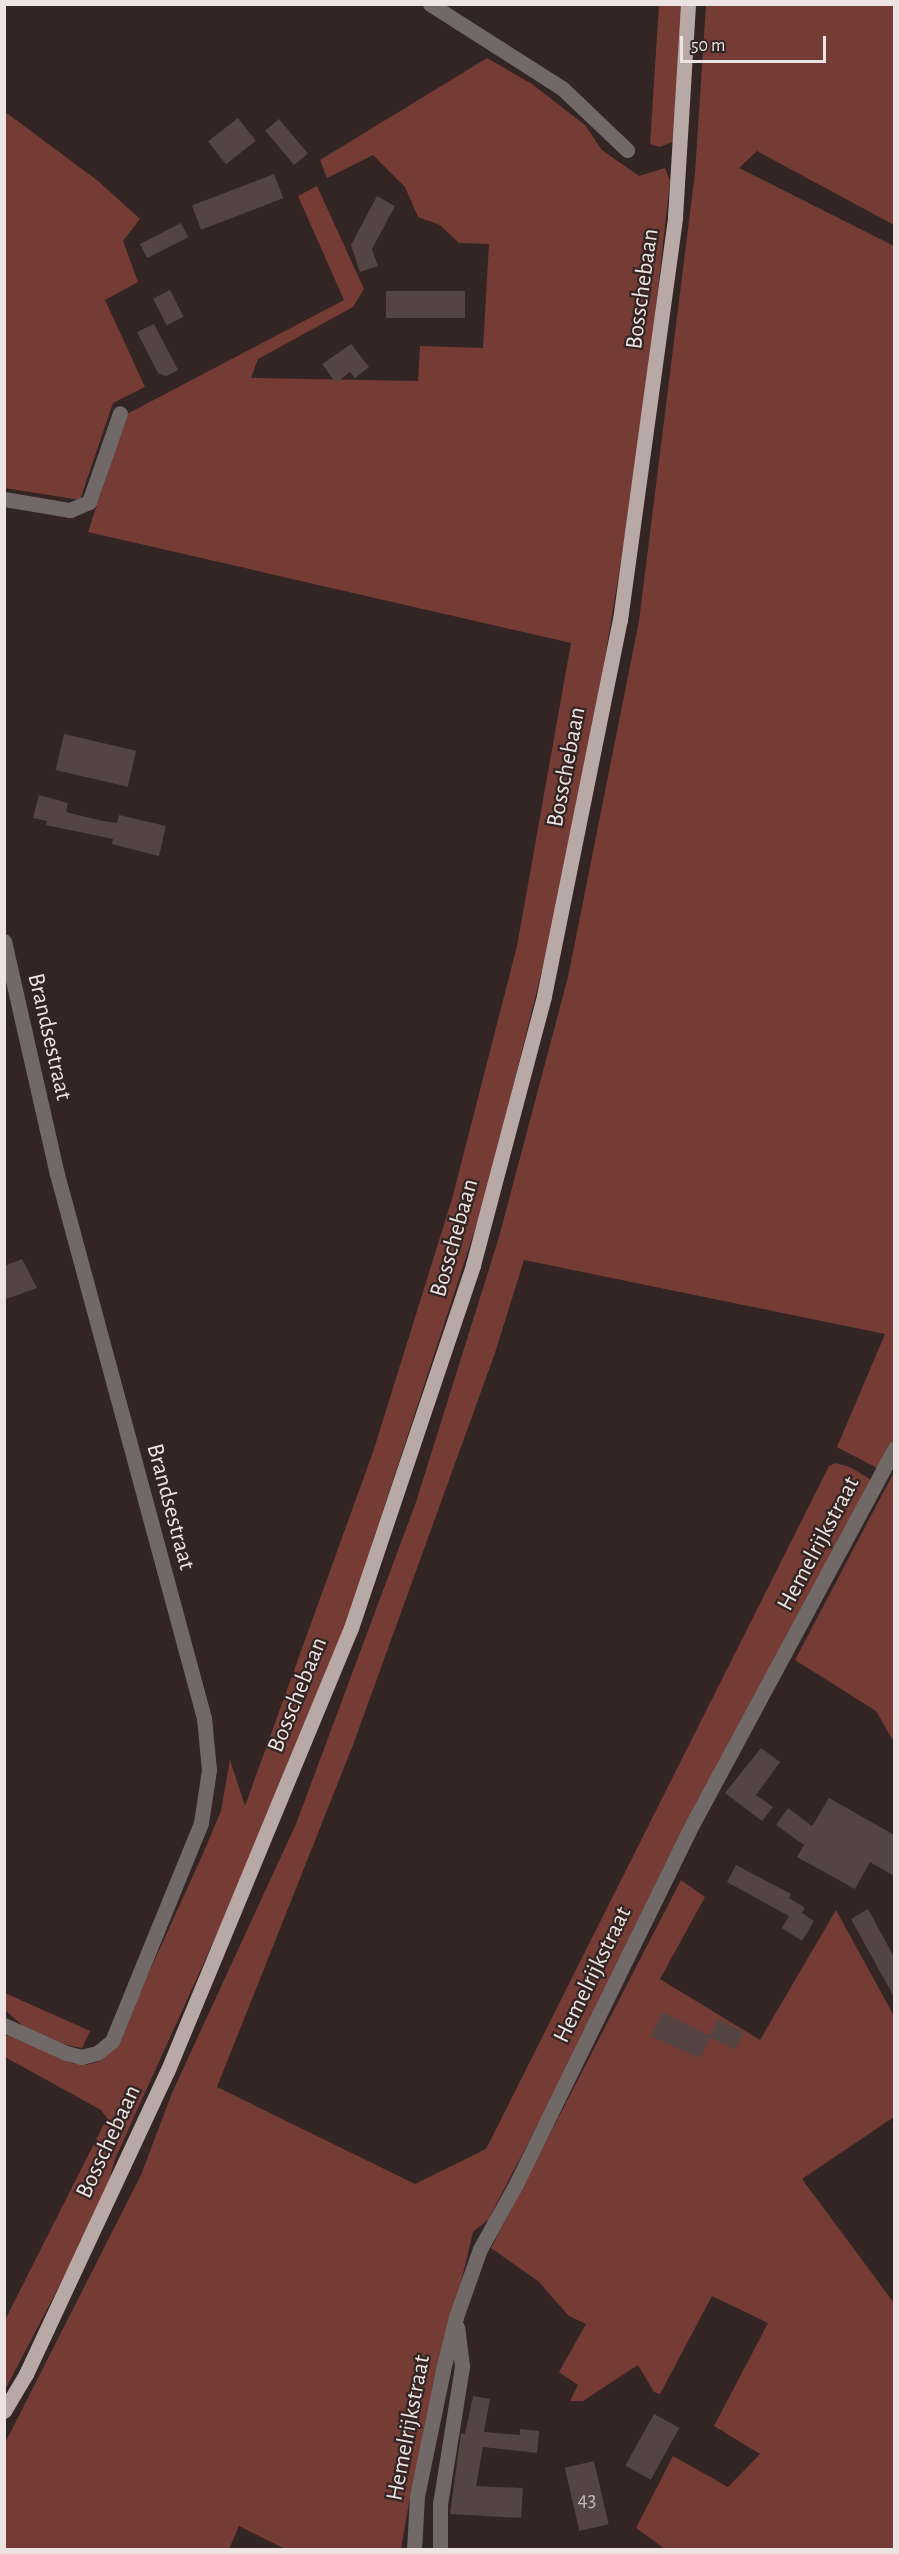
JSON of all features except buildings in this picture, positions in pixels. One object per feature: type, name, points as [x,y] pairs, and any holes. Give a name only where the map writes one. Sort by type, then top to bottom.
[{"type":"main road","name":"Bosschebaan","points":[[4,2411],[26,2374],[167,2072],[351,1628],[473,1265],[544,996],[620,620],[675,217],[688,4]]},
{"type":"street","points":[[430,4],[562,88],[627,150]]},
{"type":"street","points":[[4,499],[70,510],[89,502],[120,413]]},
{"type":"street","name":"Brandsestraat","points":[[4,941],[60,1186],[204,1718],[209,1770],[201,1823],[112,2041],[97,2053],[81,2057],[66,2054],[4,2025]]},
{"type":"street","name":"Hemelrijkstraat","points":[[414,2550],[417,2496],[456,2316],[480,2249],[516,2184],[693,1823],[894,1449]]},
{"type":"street","points":[[440,2550],[440,2505],[462,2366],[456,2316]]},
{"type":"shaded area","points":[[659,5],[683,5],[674,141],[660,147],[650,144]]},
{"type":"shaded area","points":[[706,5],[894,5],[894,225],[757,151],[739,168],[894,246],[894,1440],[879,1469],[837,1447],[885,1334],[524,1260],[495,1353],[353,1745],[217,2087],[415,2184],[486,2149],[829,1466],[835,1463],[850,1467],[873,1481],[488,2220],[473,2232],[411,2491],[401,2549],[285,2549],[239,2526],[229,2549],[5,2550],[5,2443],[141,2175],[172,2093],[296,1824],[416,1502],[499,1237],[568,977],[639,621],[695,173]]},
{"type":"shaded area","points":[[487,58],[532,84],[585,125],[602,150],[639,176],[665,168],[670,181],[642,432],[604,664],[551,934],[485,1199],[346,1624],[287,1779],[115,2159],[103,2202],[5,2390],[5,2320],[107,2118],[101,2110],[5,2057],[5,2035],[30,2042],[71,2063],[86,2065],[101,2061],[119,2038],[202,1856],[221,1811],[230,1760],[245,1806],[373,1452],[452,1199],[517,946],[571,643],[88,532],[127,414],[344,300],[298,196],[317,186],[364,289],[353,307],[258,359],[251,378],[418,381],[420,346],[483,348],[489,244],[459,243],[440,225],[418,217],[405,187],[373,155],[327,178],[320,160]]},
{"type":"shaded area","points":[[4,111],[98,181],[140,219],[123,241],[138,282],[105,300],[145,387],[113,403],[80,500],[5,488]]},
{"type":"shaded area","points":[[894,1472],[894,1742],[876,1711],[795,1660]]},
{"type":"shaded area","points":[[681,1880],[705,1897],[660,1979],[760,2040],[836,1910],[894,2016],[894,2117],[802,2179],[894,2303],[894,2549],[665,2549],[636,2528],[673,2456],[728,2487],[760,2454],[714,2426],[768,2323],[712,2296],[660,2394],[654,2392],[638,2365],[583,2401],[570,2401],[578,2385],[559,2372],[586,2324],[569,2316],[538,2281],[491,2248]]},
{"type":"shaded area","points":[[5,1993],[90,2031],[82,2048],[58,2043],[24,2027],[5,2010]]}]
